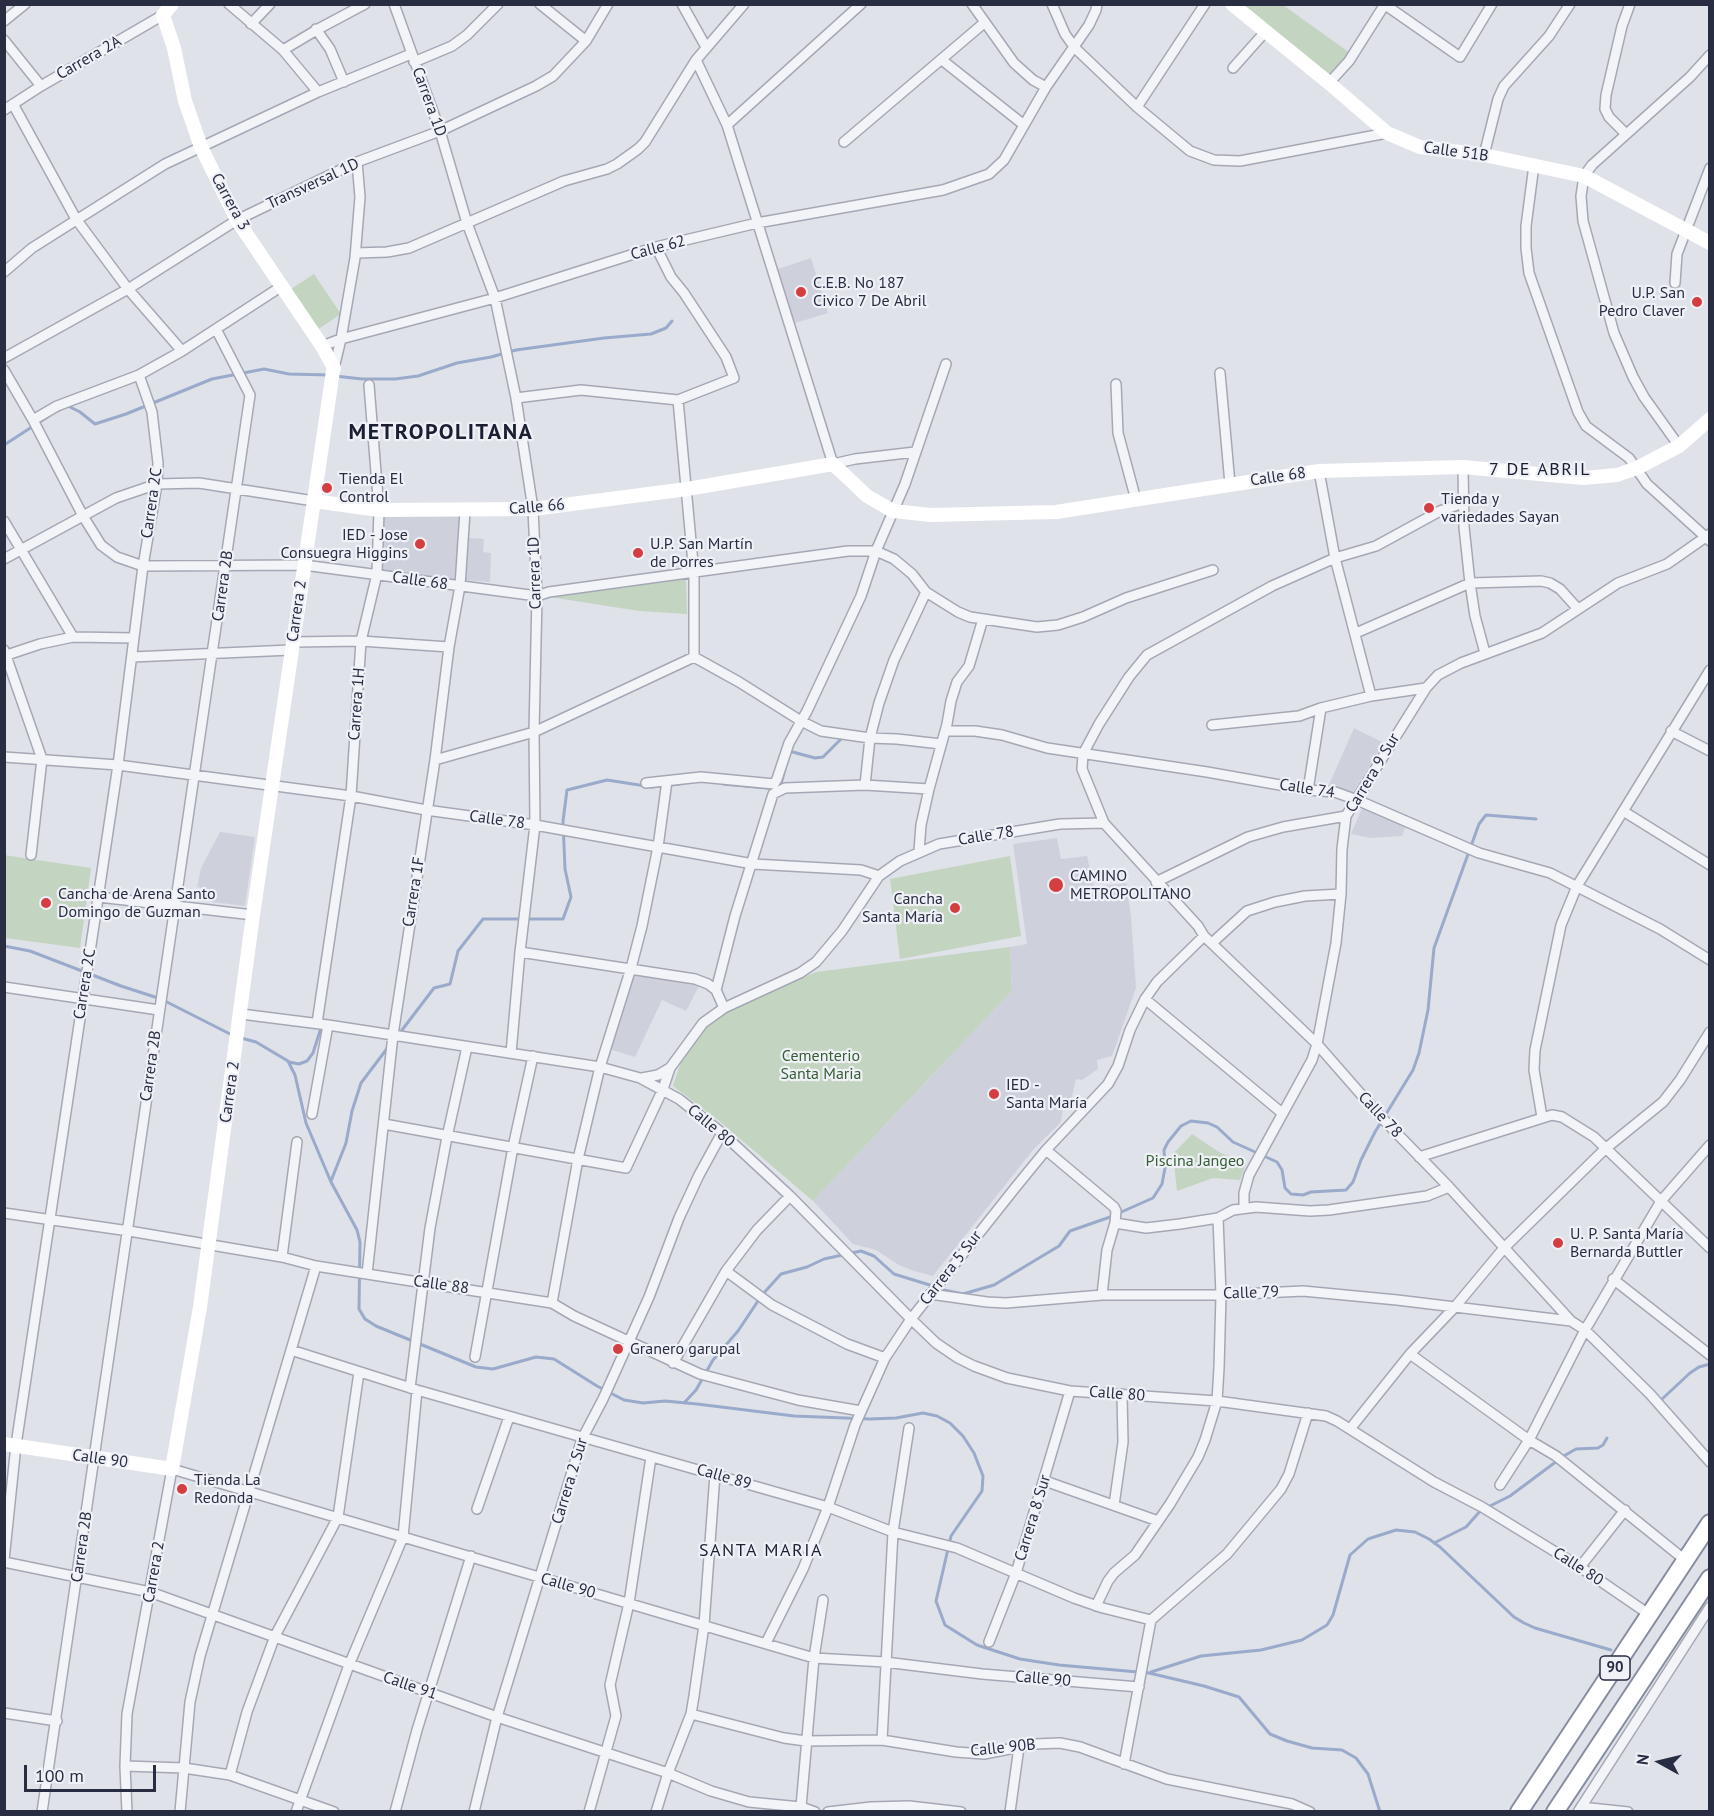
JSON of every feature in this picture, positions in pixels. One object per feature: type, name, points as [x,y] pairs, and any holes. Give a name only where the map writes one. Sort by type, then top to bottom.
[{"type":"highway","name":"90","points":[[1519,1812],[1710,1523]]},
{"type":"highway","name":"90","points":[[1555,1812],[1710,1578]]},
{"type":"street","points":[[4,21],[26,4]]},
{"type":"street","points":[[229,4],[283,50],[318,92]]},
{"type":"street","points":[[251,24],[270,4]]},
{"type":"street","points":[[283,50],[316,29],[365,4]]},
{"type":"street","name":"Carrera 1D","points":[[394,4],[440,131],[468,223],[495,298],[516,398],[532,509],[537,596],[534,732],[535,825],[520,952],[512,1053]]},
{"type":"street","points":[[4,272],[32,248],[165,164],[318,92],[452,46],[492,13],[498,4]]},
{"type":"street","points":[[540,4],[586,41]]},
{"type":"street","name":"Transversal 1D","points":[[4,358],[128,289],[237,220],[357,162],[440,131],[536,86],[553,76],[586,41],[608,4]]},
{"type":"street","points":[[682,4],[705,47]]},
{"type":"street","points":[[356,253],[401,250],[564,181],[608,169],[638,149],[705,47],[744,4]]},
{"type":"street","points":[[727,125],[861,4]]},
{"type":"street","points":[[972,4],[1014,63],[1033,80],[1046,87]]},
{"type":"street","points":[[1052,4],[1065,34],[1075,48],[1137,106],[1190,151],[1214,160],[1240,161],[1387,133]]},
{"type":"street","points":[[942,60],[1024,125],[1046,87],[1089,25],[1096,10],[1096,4]]},
{"type":"street","points":[[1137,106],[1205,4]]},
{"type":"street","points":[[1329,83],[1349,61],[1384,5],[1460,57],[1492,4]]},
{"type":"street","points":[[1484,155],[1498,99],[1504,86],[1549,36],[1570,4]]},
{"type":"street","points":[[1626,134],[1605,109],[1606,95],[1629,4]]},
{"type":"street","name":"Calle 51B","points":[[1234,5],[1387,133],[1420,147],[1484,155],[1584,176],[1710,243]]},
{"type":"street","name":"Carrera 2A","points":[[4,110],[167,10]]},
{"type":"street","name":"Carrera 3","points":[[167,10],[185,101],[201,147],[237,220],[318,341],[333,373]]},
{"type":"street","points":[[844,142],[984,23]]},
{"type":"street","points":[[316,29],[330,50],[344,82]]},
{"type":"street","points":[[1233,68],[1265,32]]},
{"type":"street","points":[[4,40],[41,86]]},
{"type":"street","points":[[1679,446],[1644,397],[1614,333],[1583,221],[1581,196],[1584,176],[1592,165],[1710,55]]},
{"type":"street","points":[[696,60],[727,125],[833,464]]},
{"type":"street","points":[[13,104],[76,219],[128,289],[182,351]]},
{"type":"street","name":"Calle 62","points":[[318,341],[341,339],[495,298],[656,247],[757,223],[943,190],[989,174],[998,168],[1024,125]]},
{"type":"street","name":"Carrera 2","points":[[127,1812],[125,1766],[128,1714],[201,1307],[253,915],[292,646],[333,373],[356,253],[360,197],[357,162]]},
{"type":"street","points":[[1534,165],[1528,204],[1526,248],[1529,273],[1578,412],[1586,426],[1629,458],[1647,484],[1708,538]]},
{"type":"street","points":[[1675,283],[1677,254],[1710,168]]},
{"type":"street","points":[[516,398],[581,390],[678,400],[734,378],[726,357],[684,293],[670,278],[656,247]]},
{"type":"street","points":[[36,424],[57,406],[139,375],[182,351],[282,286]]},
{"type":"street","name":"Carrera 2B","points":[[42,1812],[250,394],[216,329]]},
{"type":"street","points":[[716,990],[735,916],[789,743],[848,625],[893,511],[946,364]]},
{"type":"street","name":"Calle 68","points":[[4,370],[36,424],[83,516],[102,545],[117,557],[143,566],[304,565],[537,596],[549,592],[694,574],[848,551],[876,551],[894,559],[912,574],[926,592],[958,612],[970,618],[1026,627],[1058,625],[1126,598],[1213,570]]},
{"type":"street","points":[[1220,374],[1230,484]]},
{"type":"street","name":"Carrera 2C","points":[[4,1561],[10,1445],[49,1219],[86,982],[118,765],[143,566],[157,484],[158,463],[152,412],[139,375]]},
{"type":"street","points":[[1116,384],[1118,433],[1136,500]]},
{"type":"street","name":"Carrera 1H","points":[[318,1023],[351,796],[362,641],[376,574],[379,510],[369,385]]},
{"type":"street","points":[[678,400],[694,574],[694,657]]},
{"type":"street","points":[[1637,468],[1679,446],[1710,419]]},
{"type":"street","name":"Calle 66","points":[[4,559],[116,498],[157,484],[200,483],[379,510],[532,509],[687,489],[884,455],[915,452]]},
{"type":"street","name":"Calle 68","points":[[833,464],[867,496],[893,511],[931,515],[1056,512],[1319,471],[1463,467],[1583,478],[1617,475],[1637,468]]},
{"type":"street","points":[[1463,467],[1463,503],[1470,583],[1475,616],[1485,653]]},
{"type":"street","points":[[1319,471],[1335,558],[1371,696]]},
{"type":"street","points":[[1104,823],[1082,769],[1083,754],[1129,677],[1147,655],[1272,586],[1335,558],[1376,546],[1440,511],[1463,503]]},
{"type":"street","name":"Carrera 1F","points":[[362,1273],[384,1124],[393,1035],[435,760],[449,647],[460,586],[465,511]]},
{"type":"street","points":[[4,520],[73,637]]},
{"type":"street","name":"Carrera 9 Sur","points":[[1244,1208],[1246,1183],[1312,1060],[1317,1044],[1336,943],[1346,816],[1426,688],[1438,675],[1485,653],[1542,633],[1618,583],[1667,564],[1708,538]]},
{"type":"street","points":[[1356,633],[1470,583],[1541,581],[1560,589],[1578,609]]},
{"type":"street","points":[[865,785],[870,738],[894,660],[926,592]]},
{"type":"street","points":[[919,852],[921,825],[928,789],[954,691],[957,682],[969,666],[983,619]]},
{"type":"street","points":[[31,855],[42,759],[5,654],[73,637],[134,638]]},
{"type":"street","points":[[132,657],[362,641],[449,647]]},
{"type":"street","points":[[694,657],[821,731],[941,744]]},
{"type":"street","points":[[435,760],[534,732],[694,657]]},
{"type":"street","points":[[1542,1117],[1534,1070],[1535,1050],[1561,925],[1576,886],[1710,670]]},
{"type":"street","points":[[1212,725],[1299,716],[1321,708],[1371,696],[1426,688]]},
{"type":"street","points":[[1308,790],[1321,708]]},
{"type":"street","name":"Calle 74","points":[[945,731],[975,731],[1002,735],[1047,748],[1308,790],[1335,792],[1470,850],[1543,871],[1660,929],[1710,960]]},
{"type":"street","points":[[1671,731],[1710,751]]},
{"type":"street","name":"Calle 78","points":[[4,758],[118,765],[351,796],[426,810],[535,825],[753,864],[843,868],[861,870],[879,876],[900,861],[939,844],[1059,824],[1104,823],[1198,926],[1204,936],[1317,1044],[1383,1120],[1449,1187],[1571,1321],[1585,1330],[1650,1394],[1710,1462]]},
{"type":"street","points":[[646,783],[667,785],[701,777],[773,789],[865,785],[928,789]]},
{"type":"street","points":[[552,1303],[578,1159],[600,1067],[631,968],[658,847],[667,785]]},
{"type":"street","points":[[1623,811],[1710,865]]},
{"type":"street","points":[[1156,882],[1248,837],[1283,827],[1346,816]]},
{"type":"street","points":[[384,1124],[626,1168],[663,1089],[670,1068],[703,1023],[724,1008],[800,973],[816,962],[842,931],[879,876]]},
{"type":"street","points":[[1212,943],[1247,911],[1305,896],[1341,894]]},
{"type":"street","points":[[99,897],[253,915]]},
{"type":"street","name":"Carrera 5 Sur","points":[[766,1643],[803,1569],[828,1507],[858,1417],[885,1358],[940,1281],[1047,1150],[1108,1084],[1145,999],[1157,982],[1204,936]]},
{"type":"street","points":[[520,952],[695,979],[716,990],[724,1008]]},
{"type":"street","points":[[4,987],[160,1008]]},
{"type":"street","points":[[1145,999],[1282,1113]]},
{"type":"street","name":"Calle 80","points":[[241,1014],[328,1024],[533,1056],[600,1067],[640,1078],[663,1089],[722,1133],[790,1196],[844,1253],[936,1343],[974,1366],[1024,1382],[1070,1391],[1217,1401],[1326,1416],[1434,1482],[1485,1508],[1580,1567],[1650,1615]]},
{"type":"street","points":[[312,1114],[328,1024]]},
{"type":"street","points":[[1350,1429],[1410,1354],[1454,1308],[1504,1248],[1605,1149],[1663,1102],[1680,1080],[1710,1032]]},
{"type":"street","points":[[296,1812],[349,1665],[403,1537],[414,1389],[414,1355],[423,1282],[447,1137],[467,1047]]},
{"type":"street","points":[[475,1357],[513,1148],[533,1056]]},
{"type":"street","points":[[640,1078],[658,1075],[670,1068]]},
{"type":"street","points":[[1419,1157],[1542,1117],[1552,1115],[1562,1117],[1594,1137],[1710,1248]]},
{"type":"street","name":"Carrera 2 Sur","points":[[474,1812],[497,1717],[582,1438],[603,1399],[649,1297],[679,1218],[722,1133]]},
{"type":"street","points":[[282,1257],[297,1142]]},
{"type":"street","points":[[1500,1485],[1529,1440],[1613,1279],[1660,1202],[1710,1145]]},
{"type":"street","points":[[1047,1150],[1114,1207],[1116,1217],[1107,1250],[1102,1295]]},
{"type":"street","points":[[1116,1217],[1146,1228],[1218,1218],[1233,1210],[1244,1208],[1329,1210],[1427,1196],[1449,1187]]},
{"type":"street","points":[[673,1363],[726,1271],[757,1230],[790,1196]]},
{"type":"street","name":"Calle 88","points":[[4,1213],[129,1231],[282,1257],[316,1266],[552,1303],[673,1363],[704,1375],[858,1417]]},
{"type":"street","points":[[1096,1606],[1108,1581],[1135,1555],[1198,1457],[1217,1401],[1221,1295],[1218,1218]]},
{"type":"street","points":[[180,1812],[190,1702],[212,1613],[316,1266]]},
{"type":"street","points":[[726,1271],[760,1297],[847,1344],[885,1358]]},
{"type":"street","points":[[1613,1279],[1710,1354]]},
{"type":"street","name":"Calle 79","points":[[930,1294],[1006,1303],[1102,1295],[1221,1295],[1303,1291],[1571,1321]]},
{"type":"street","name":"Calle 89","points":[[291,1350],[509,1417],[828,1507],[893,1532],[957,1548],[1096,1606],[1151,1620]]},
{"type":"street","points":[[1410,1354],[1529,1440],[1559,1458],[1685,1560]]},
{"type":"street","points":[[231,1775],[247,1712],[275,1636],[338,1517],[359,1372]]},
{"type":"street","name":"Carrera 8 Sur","points":[[989,1642],[1016,1573],[1070,1391]]},
{"type":"street","points":[[1114,1505],[1123,1442],[1122,1394]]},
{"type":"street","points":[[1124,1764],[1151,1620],[1227,1554],[1281,1489],[1289,1474],[1308,1413]]},
{"type":"street","points":[[477,1509],[509,1417]]},
{"type":"street","points":[[882,1740],[893,1532],[909,1428]]},
{"type":"street","name":"Calle 90","points":[[10,1445],[172,1469],[814,1658],[885,1662],[982,1674],[1140,1683]]},
{"type":"street","points":[[589,1812],[616,1716],[610,1684],[629,1603],[651,1456]]},
{"type":"street","points":[[656,1812],[668,1773],[691,1714],[704,1625],[715,1474]]},
{"type":"street","points":[[1045,1481],[1158,1521]]},
{"type":"street","points":[[1580,1567],[1624,1510]]},
{"type":"street","points":[[395,1812],[471,1556]]},
{"type":"street","name":"Calle 91","points":[[4,1561],[150,1592],[497,1717],[668,1773],[711,1791],[770,1807],[801,1807],[815,1812]]},
{"type":"street","points":[[801,1807],[814,1658],[823,1600]]},
{"type":"street","points":[[1580,1810],[1710,1607]]},
{"type":"street","points":[[4,1713],[57,1721]]},
{"type":"street","name":"Calle 90B","points":[[691,1714],[784,1738],[806,1741],[882,1740],[956,1752],[984,1754],[1019,1747],[1060,1743],[1080,1747],[1167,1779],[1292,1804],[1310,1812]]},
{"type":"street","points":[[1010,1812],[1019,1747]]},
{"type":"street","points":[[125,1766],[184,1768],[231,1775],[334,1812]]},
{"type":"street","points":[[828,1812],[871,1807],[909,1806],[962,1812]]},
{"type":"street","points":[[1580,1810],[1628,1812]]},
{"type":"shaded area","name":"C.E.B. No 187 Civico 7 De Abril","points":[[811,258],[828,313],[792,324],[775,270]]},
{"type":"shaded area","name":"IED - Jose Consuegra Higgins","points":[[459,514],[457,580],[382,571],[383,517]]},
{"type":"shaded area","points":[[469,538],[484,539],[483,552],[491,553],[490,582],[466,580]]},
{"type":"shaded area","points":[[1354,728],[1384,743],[1352,794],[1339,788],[1328,787]]},
{"type":"shaded area","points":[[1362,808],[1406,825],[1402,836],[1370,838],[1351,834]]},
{"type":"shaded area","points":[[220,832],[255,837],[245,906],[212,902],[213,891],[197,887],[201,868]]},
{"type":"shaded area","name":"IED - Santa María","points":[[1057,838],[1061,859],[1087,856],[1094,887],[1126,883],[1131,916],[1136,988],[1112,1056],[1097,1060],[1098,1069],[1082,1080],[1076,1079],[1072,1097],[1064,1102],[1061,1122],[1033,1150],[933,1276],[914,1271],[899,1265],[876,1250],[853,1244],[813,1201],[1012,991],[1010,947],[1027,944],[1013,844]]},
{"type":"shaded area","points":[[632,974],[699,986],[686,1011],[662,1000],[635,1057],[609,1049]]},
{"type":"green space","points":[[1240,4],[1283,5],[1350,53],[1330,78]]},
{"type":"green space","points":[[314,274],[341,314],[317,330],[291,289]]},
{"type":"green space","points":[[686,579],[687,614],[639,611],[550,597]]},
{"type":"green space","name":"Cancha de Arena Santo Domingo de Guzman","points":[[4,855],[91,868],[80,948],[5,938]]},
{"type":"green space","name":"Cancha Santa María","points":[[1010,856],[1021,936],[900,959],[890,879]]},
{"type":"green space","name":"Cementerio Santa Maria","points":[[1010,947],[1012,991],[813,1201],[718,1120],[673,1086],[682,1058],[699,1034],[725,1013],[816,972]]},
{"type":"green space","name":"Piscina Jangeo","points":[[1192,1134],[1219,1152],[1246,1164],[1240,1180],[1213,1178],[1177,1191],[1173,1154]]},
{"type":"waterway","points":[[335,376],[362,379],[418,376],[457,363],[516,350],[651,334],[666,328],[672,321]]},
{"type":"waterway","points":[[55,412],[68,406],[95,424],[212,379],[264,369],[289,374],[329,375]]},
{"type":"waterway","points":[[4,445],[49,416]]},
{"type":"waterway","points":[[789,753],[789,751],[815,758],[823,757],[842,738]]},
{"type":"waterway","points":[[723,784],[777,789],[781,784],[786,765]]},
{"type":"waterway","points":[[399,1034],[434,988],[450,984],[458,951],[483,919],[563,919],[571,897],[565,869],[563,821],[567,790],[607,780],[652,787],[680,784]]},
{"type":"waterway","points":[[1119,1213],[1153,1198],[1162,1184],[1165,1168],[1164,1150],[1181,1126],[1191,1121],[1208,1123],[1217,1127],[1233,1142],[1277,1162],[1282,1170],[1285,1188],[1291,1194],[1303,1195],[1311,1192],[1346,1190],[1353,1182],[1375,1132],[1413,1070],[1428,1010],[1434,948],[1479,824],[1486,815],[1536,819]]},
{"type":"waterway","points":[[4,946],[30,951],[161,999],[232,1035]]},
{"type":"waterway","points":[[289,1062],[299,1064],[307,1061],[313,1053],[320,1031]]},
{"type":"waterway","points":[[241,1038],[256,1042],[288,1061],[295,1075],[306,1123],[331,1182],[357,1230],[360,1242],[359,1309],[365,1319],[376,1326],[476,1367],[493,1369],[536,1357],[554,1359],[624,1400],[643,1403],[665,1401],[697,1404],[794,1416],[870,1419],[896,1418],[923,1413],[937,1416],[950,1423],[963,1436],[974,1453],[983,1476],[982,1491],[951,1536],[936,1601],[945,1625],[977,1645],[1020,1659],[1149,1673],[1239,1697],[1270,1734],[1312,1748],[1342,1750],[1356,1758],[1368,1774],[1380,1812]]},
{"type":"waterway","points":[[331,1181],[346,1143],[352,1111],[361,1083],[389,1046]]},
{"type":"waterway","points":[[939,1289],[963,1294],[994,1285],[1059,1246],[1070,1231],[1113,1216]]},
{"type":"waterway","points":[[684,1403],[696,1390],[713,1360],[738,1331],[762,1295],[781,1274],[807,1267],[824,1259],[861,1251],[874,1256],[894,1274],[933,1286]]},
{"type":"waterway","points":[[1661,1400],[1690,1373],[1710,1364]]},
{"type":"waterway","points":[[1562,1457],[1576,1449],[1598,1448],[1607,1438]]},
{"type":"waterway","points":[[1488,1507],[1510,1496],[1557,1461]]},
{"type":"waterway","points":[[1434,1543],[1466,1527],[1482,1509]]},
{"type":"waterway","points":[[1151,1672],[1201,1656],[1261,1650],[1302,1640],[1327,1625],[1333,1615],[1350,1555],[1368,1539],[1396,1530],[1415,1532],[1429,1539],[1514,1617],[1524,1623],[1611,1650]]},
{"type":"place","name":"C.E.B. No 187 Civico 7 De Abril","points":[[801,292]]},
{"type":"place","name":"U.P. San Pedro Claver","points":[[1697,302]]},
{"type":"place","name":"Tienda El Control","points":[[327,488]]},
{"type":"place","name":"Tienda y variedades Sayan","points":[[1429,508]]},
{"type":"place","name":"IED - Jose Consuegra Higgins","points":[[420,544]]},
{"type":"place","name":"U.P. San Martín de Porres","points":[[638,553]]},
{"type":"place","name":"CAMINO METROPOLITANO","points":[[1056,885]]},
{"type":"place","name":"Cancha de Arena Santo Domingo de Guzman","points":[[46,903]]},
{"type":"place","name":"Cancha Santa María","points":[[955,908]]},
{"type":"place","name":"IED - Santa María","points":[[994,1094]]},
{"type":"place","name":"U. P. Santa María Bernarda Buttler","points":[[1558,1243]]},
{"type":"place","name":"Granero garupal","points":[[618,1349]]},
{"type":"place","name":"Tienda La Redonda","points":[[182,1489]]},
{"type":"district","name":"METROPOLITANA","points":[[441,433]]},
{"type":"district","name":"7 DE ABRIL","points":[[1540,470]]},
{"type":"district","name":"SANTA MARIA","points":[[761,1551]]}]
